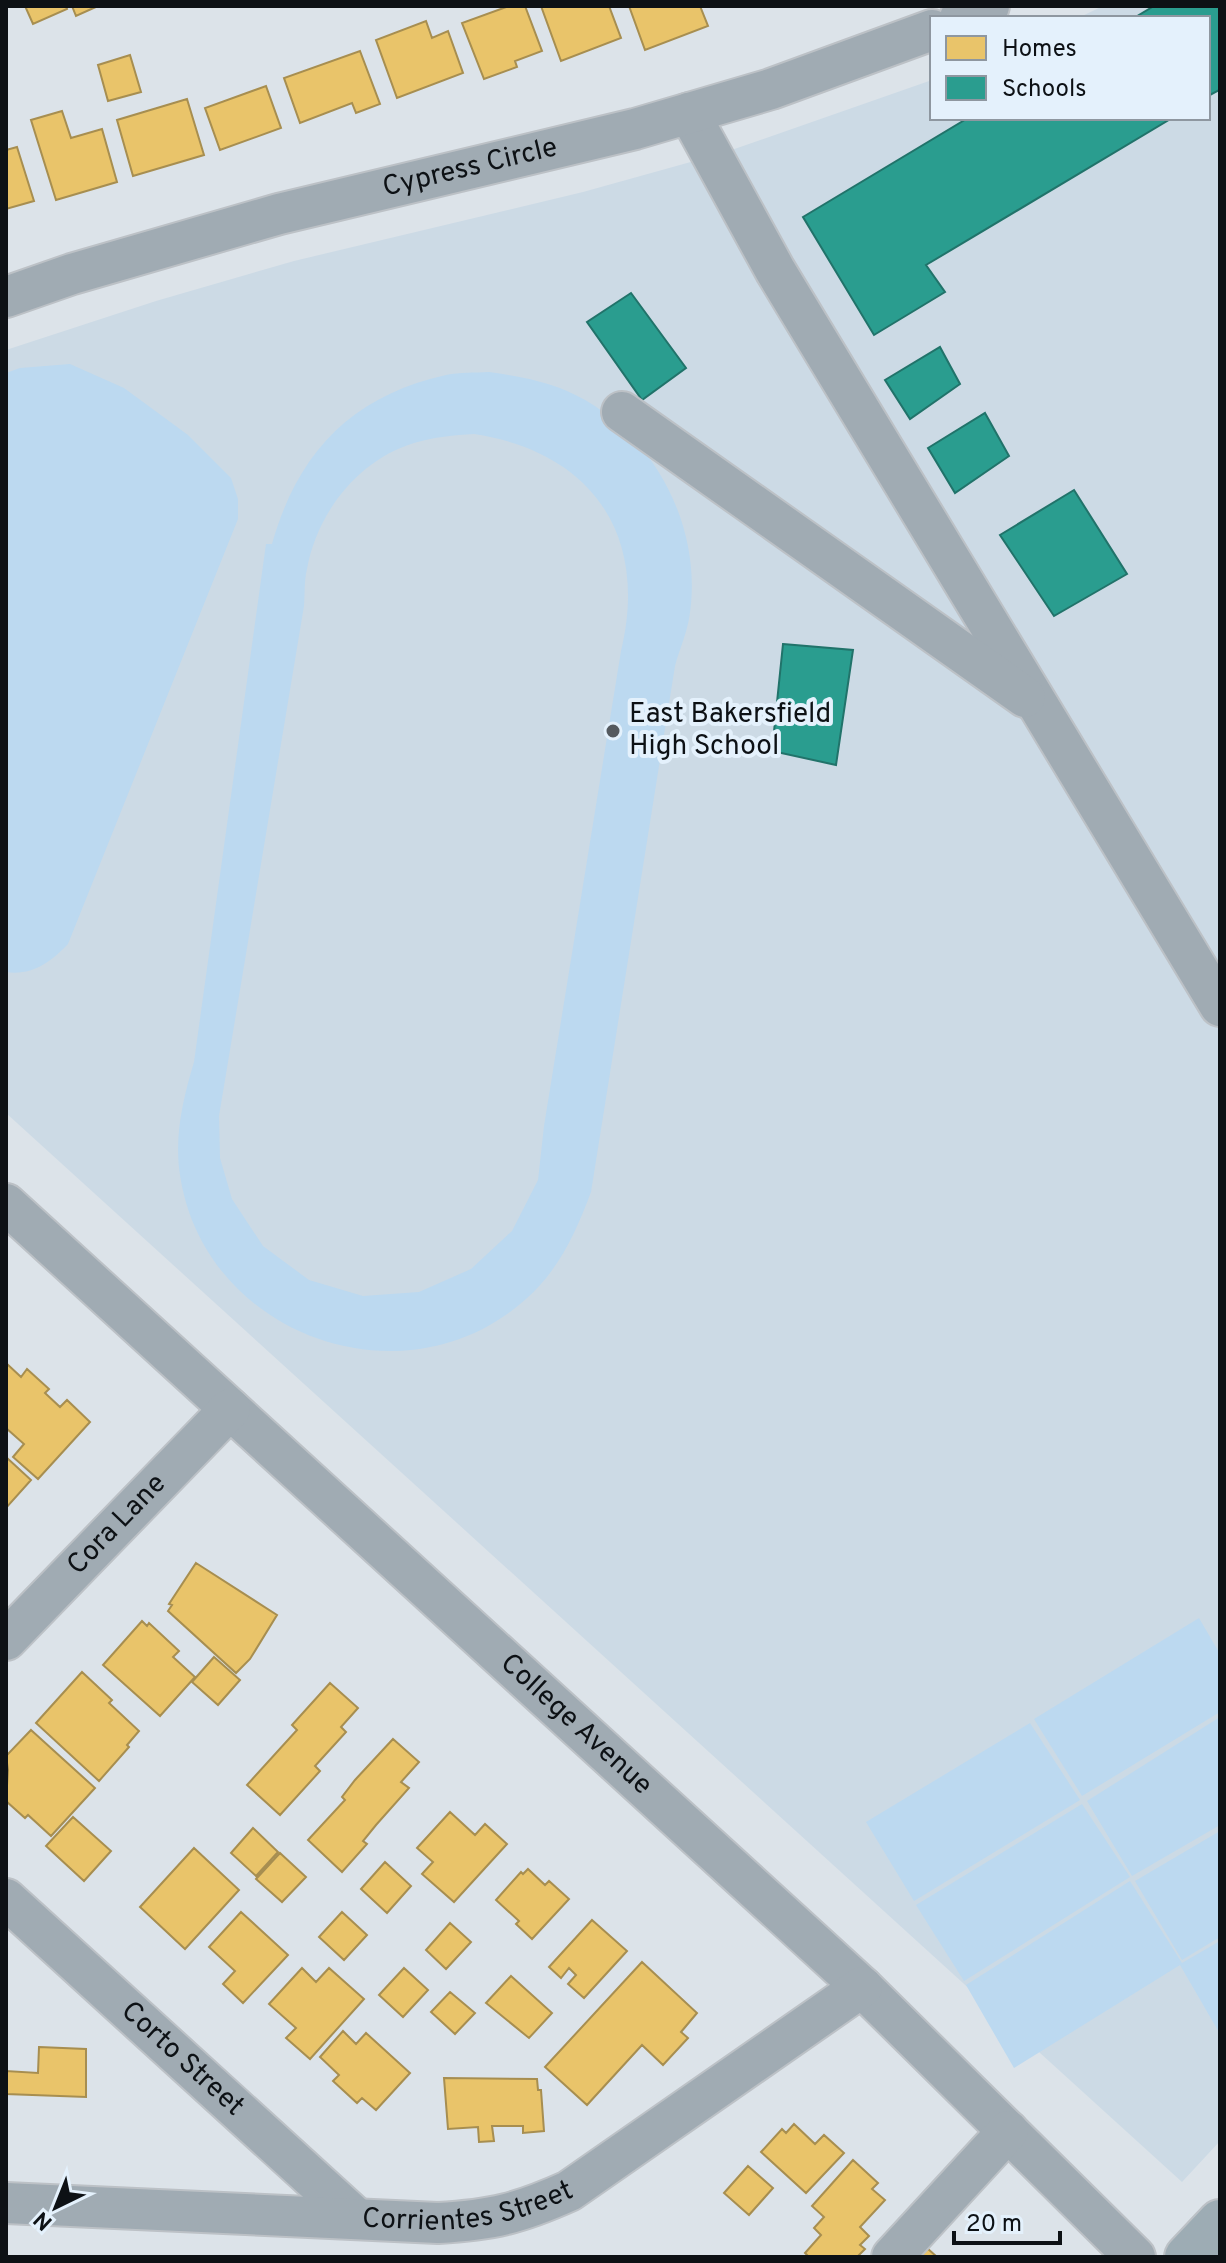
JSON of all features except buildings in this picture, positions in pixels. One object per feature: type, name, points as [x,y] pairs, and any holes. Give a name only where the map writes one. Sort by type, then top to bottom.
[{"type":"main road","points":[[1187,2257],[1220,2222]]},
{"type":"street","points":[[965,16],[989,6]]},
{"type":"street","name":"Cypress Circle","points":[[6,297],[72,274],[279,214],[619,133],[689,113],[771,89],[930,31]]},
{"type":"street","points":[[689,113],[775,270],[1220,1006]]},
{"type":"street","points":[[622,412],[1038,707]]},
{"type":"street","name":"College Avenue","points":[[6,1204],[862,1987],[1135,2257]]},
{"type":"street","name":"Cora Lane","points":[[6,1640],[230,1409]]},
{"type":"street","name":"Corto Street","points":[[6,1899],[357,2219]]},
{"type":"street","name":"Corrientes Street","points":[[6,2203],[438,2223],[483,2221],[527,2210],[569,2191],[862,1987]]},
{"type":"street","points":[[892,2257],[1008,2131]]},
{"type":"shaded area","name":"East Bakersfield High School","points":[[1103,6],[1220,6],[1220,2141],[1182,2182],[6,1113],[6,350],[156,301],[294,261],[583,192],[723,153],[930,81],[930,120],[1210,120],[1210,16],[1082,16]]},
{"type":"shaded area","points":[[70,364],[124,388],[188,435],[231,478],[238,499],[238,519],[68,944],[55,957],[33,970],[15,973],[6,972],[6,373],[20,368]]},
{"type":"shaded area","points":[[489,372],[529,379],[567,391],[597,408],[624,429],[647,455],[666,484],[680,516],[689,550],[692,584],[689,619],[675,666],[591,1192],[579,1222],[557,1263],[538,1288],[477,1332],[424,1348],[370,1350],[317,1338],[268,1314],[227,1278],[197,1231],[180,1175],[179,1132],[194,1062],[266,544],[272,544],[283,511],[314,456],[356,413],[383,397],[413,385],[451,374]],"holes":[[[474,434],[515,444],[551,459],[580,480],[602,506],[618,536],[626,571],[628,609],[544,1126],[538,1180],[512,1231],[471,1269],[419,1292],[363,1296],[309,1280],[263,1246],[232,1199],[220,1158],[219,1116],[304,606],[306,574],[312,548],[330,509],[343,491],[375,462],[414,443],[444,437]]]},
{"type":"shaded area","points":[[1199,1618],[1220,1654],[1220,1712],[1082,1796],[1034,1719]]},
{"type":"shaded area","points":[[1220,1717],[1220,1825],[1132,1876],[1087,1801]]},
{"type":"shaded area","points":[[1030,1723],[1080,1800],[914,1901],[866,1822]]},
{"type":"shaded area","points":[[1082,1804],[1130,1877],[964,1981],[916,1905]]},
{"type":"shaded area","points":[[1220,1831],[1220,1937],[1182,1960],[1135,1881]]},
{"type":"shaded area","points":[[1130,1881],[1182,1963],[1220,1941],[1220,2034],[1180,1965],[1014,2068],[966,1985]]},
{"type":"place","name":"East Bakersfield High School","points":[[613,731]]}]
